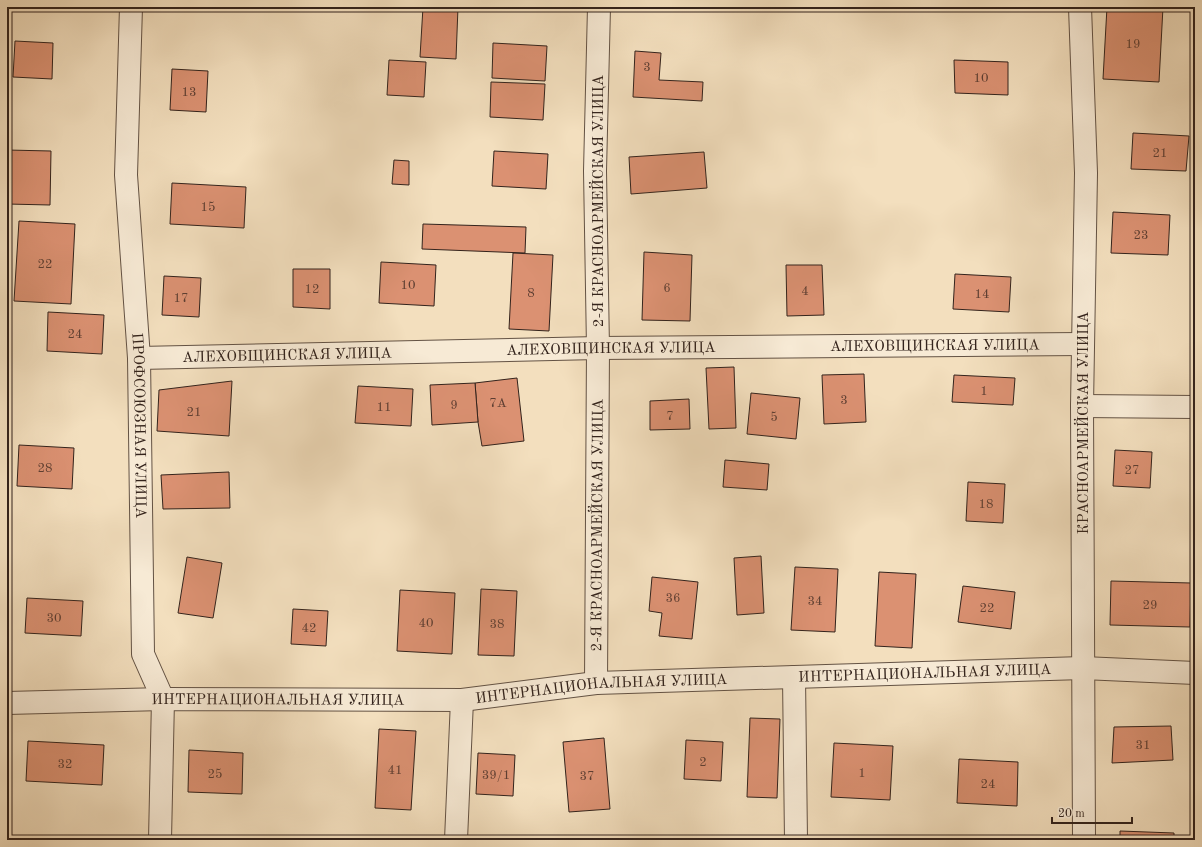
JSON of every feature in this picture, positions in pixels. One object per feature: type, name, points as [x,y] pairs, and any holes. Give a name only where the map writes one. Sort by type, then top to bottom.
[{"type":"street","name":"ПРОФСОЮЗНАЯ УЛИЦА","points":[[131,7],[126,176],[139,358],[143,654],[163,699],[160,840]]},
{"type":"street","name":"2-Я КРАСНОАРМЕЙСКАЯ УЛИЦА","points":[[596,684],[598,348],[595,171],[599,7]]},
{"type":"street","name":"КРАСНОАРМЕЙСКАЯ УЛИЦА","points":[[1080,7],[1086,173],[1082,406],[1084,840]]},
{"type":"street","name":"АЛЕХОВЩИНСКАЯ УЛИЦА","points":[[139,358],[598,348],[1083,344]]},
{"type":"street","points":[[1082,406],[1195,407]]},
{"type":"street","name":"ИНТЕРНАЦИОНАЛЬНАЯ УЛИЦА","points":[[7,703],[163,699],[462,700],[596,684],[1083,668],[1195,673]]},
{"type":"street","points":[[794,677],[796,840]]},
{"type":"street","points":[[456,840],[462,700]]},
{"type":"building","points":[[423,7],[458,7],[456,59],[420,57]]},
{"type":"building","points":[[1107,7],[1163,7],[1159,82],[1103,79]]},
{"type":"building","points":[[15,41],[53,43],[52,79],[13,77]]},
{"type":"building","points":[[493,43],[547,46],[545,81],[492,78]]},
{"type":"building","points":[[635,51],[661,53],[659,80],[703,82],[702,101],[633,97]]},
{"type":"building","points":[[389,60],[426,62],[424,97],[387,95]]},
{"type":"building","points":[[954,60],[1008,62],[1008,95],[955,93]]},
{"type":"building","points":[[172,69],[208,71],[206,112],[170,110]]},
{"type":"building","points":[[491,82],[545,84],[543,120],[490,117]]},
{"type":"building","points":[[1133,133],[1189,136],[1186,171],[1131,169]]},
{"type":"building","points":[[7,150],[51,151],[50,205],[7,204]]},
{"type":"building","points":[[494,151],[548,154],[546,189],[492,186]]},
{"type":"building","points":[[704,152],[707,188],[631,194],[629,157]]},
{"type":"building","points":[[394,160],[409,161],[409,185],[392,184]]},
{"type":"building","points":[[172,183],[246,187],[244,228],[170,224]]},
{"type":"building","points":[[1113,212],[1170,215],[1168,255],[1111,253]]},
{"type":"building","points":[[19,221],[75,224],[71,304],[14,301]]},
{"type":"building","points":[[423,224],[526,227],[525,253],[422,249]]},
{"type":"building","points":[[644,252],[692,255],[690,321],[642,320]]},
{"type":"building","points":[[513,253],[553,255],[549,331],[509,329]]},
{"type":"building","points":[[381,262],[436,265],[434,306],[379,303]]},
{"type":"building","points":[[786,265],[822,265],[824,315],[787,316]]},
{"type":"building","points":[[293,269],[330,269],[330,309],[293,307]]},
{"type":"building","points":[[955,274],[1011,277],[1009,312],[953,309]]},
{"type":"building","points":[[164,276],[201,278],[199,317],[162,315]]},
{"type":"building","points":[[48,312],[104,315],[102,354],[47,351]]},
{"type":"building","points":[[734,367],[736,428],[709,429],[706,368]]},
{"type":"building","points":[[864,374],[866,422],[824,424],[822,375]]},
{"type":"building","points":[[954,375],[1015,378],[1013,405],[952,402]]},
{"type":"building","points":[[517,378],[524,441],[482,446],[478,422],[475,383]]},
{"type":"building","points":[[232,381],[229,436],[157,431],[159,390]]},
{"type":"building","points":[[475,383],[478,422],[432,425],[430,385]]},
{"type":"building","points":[[358,386],[413,389],[411,426],[355,423]]},
{"type":"building","points":[[751,393],[800,398],[796,439],[747,434]]},
{"type":"building","points":[[689,399],[690,429],[650,430],[650,401]]},
{"type":"building","points":[[19,445],[74,448],[72,489],[17,486]]},
{"type":"building","points":[[1115,450],[1152,452],[1150,488],[1113,486]]},
{"type":"building","points":[[725,460],[769,464],[767,490],[723,487]]},
{"type":"building","points":[[229,472],[230,508],[163,509],[161,475]]},
{"type":"building","points":[[968,482],[1005,484],[1003,523],[966,521]]},
{"type":"building","points":[[761,556],[764,613],[737,615],[734,558]]},
{"type":"building","points":[[187,557],[222,563],[213,618],[178,613]]},
{"type":"building","points":[[795,567],[838,569],[835,632],[791,630]]},
{"type":"building","points":[[879,572],[916,574],[912,648],[875,646]]},
{"type":"building","points":[[652,577],[698,582],[692,639],[659,636],[662,613],[649,611]]},
{"type":"building","points":[[1111,581],[1191,583],[1190,627],[1110,625]]},
{"type":"building","points":[[963,586],[1015,592],[1011,629],[958,622]]},
{"type":"building","points":[[481,589],[517,591],[514,656],[478,655]]},
{"type":"building","points":[[400,590],[455,593],[452,654],[397,651]]},
{"type":"building","points":[[27,598],[83,601],[81,636],[25,633]]},
{"type":"building","points":[[293,609],[328,611],[326,646],[291,644]]},
{"type":"building","points":[[750,718],[780,719],[777,798],[747,797]]},
{"type":"building","points":[[1171,726],[1173,760],[1112,763],[1114,727]]},
{"type":"building","points":[[379,729],[416,731],[411,810],[375,808]]},
{"type":"building","points":[[604,738],[610,809],[569,812],[563,742]]},
{"type":"building","points":[[686,740],[723,742],[721,781],[684,779]]},
{"type":"building","points":[[28,741],[104,745],[102,785],[26,781]]},
{"type":"building","points":[[834,743],[893,746],[890,800],[831,797]]},
{"type":"building","points":[[189,750],[243,753],[242,794],[188,792]]},
{"type":"building","points":[[478,753],[515,755],[513,796],[476,794]]},
{"type":"building","points":[[959,759],[1018,762],[1017,806],[957,803]]},
{"type":"building","points":[[1120,831],[1174,833],[1174,840],[1120,840]]}]
